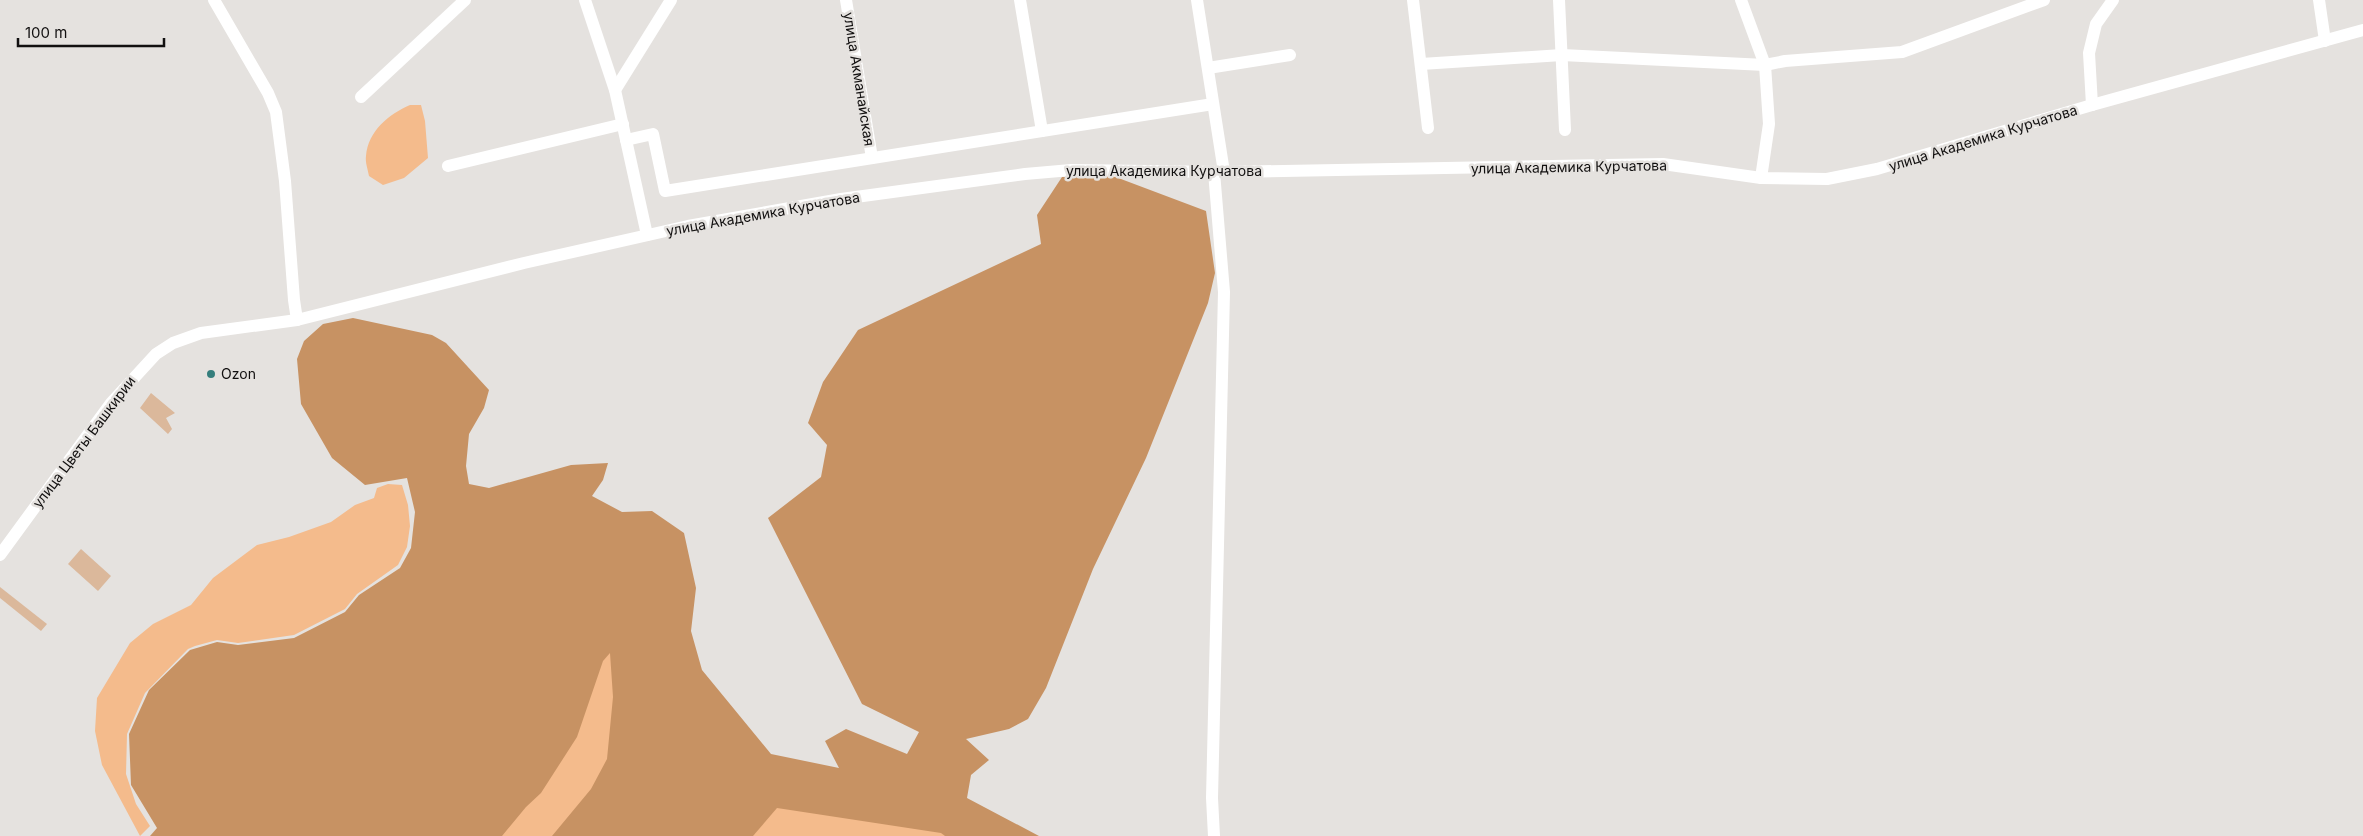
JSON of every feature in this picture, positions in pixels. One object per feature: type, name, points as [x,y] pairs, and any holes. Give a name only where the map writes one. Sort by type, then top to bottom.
[{"type":"street","points":[[214,0],[268,93],[276,112],[286,181],[297,320]]},
{"type":"street","points":[[362,97],[465,0]]},
{"type":"street","points":[[585,0],[615,90],[646,235]]},
{"type":"street","points":[[615,90],[671,0]]},
{"type":"street","name":"улица Акманайская","points":[[846,0],[872,158]]},
{"type":"street","points":[[1020,0],[1042,131]]},
{"type":"street","points":[[1197,0],[1213,104],[1219,172],[1224,292],[1212,780],[1214,836]]},
{"type":"street","points":[[1413,0],[1428,128]]},
{"type":"street","points":[[1559,0],[1566,130]]},
{"type":"street","points":[[1741,0],[1765,65],[1769,124],[1761,178]]},
{"type":"street","points":[[1421,64],[1562,55],[1765,65],[1785,61],[1902,52],[2044,0]]},
{"type":"street","points":[[2092,105],[2089,54],[2096,24],[2113,0]]},
{"type":"street","points":[[2319,0],[2324,40]]},
{"type":"street","name":"улица Академика Курчатова","points":[[297,320],[524,263],[646,235],[841,199],[1025,174],[1070,170],[1219,172],[1663,164],[1761,178],[1826,179],[1877,169],[2092,105],[2363,30]]},
{"type":"street","points":[[1208,68],[1290,55]]},
{"type":"street","points":[[626,140],[653,134],[665,190],[1213,104]]},
{"type":"street","points":[[448,166],[623,124]]},
{"type":"street","name":"улица Цветы Башкирии","points":[[0,555],[110,403],[156,354],[173,343],[201,334],[297,320]]},
{"type":"shaded area","points":[[410,105],[421,105],[425,121],[428,158],[404,178],[383,185],[369,176],[366,161],[368,147],[375,131],[387,118]]},
{"type":"shaded area","points":[[1113,176],[1206,211],[1215,273],[1208,303],[1146,458],[1093,569],[1046,688],[1028,719],[1009,729],[966,739],[989,760],[971,775],[967,798],[1039,836],[150,836],[157,828],[131,785],[129,734],[149,690],[190,650],[217,642],[238,645],[294,638],[345,612],[359,595],[400,568],[411,548],[415,512],[407,478],[365,485],[332,458],[301,404],[297,359],[304,341],[323,324],[353,318],[432,335],[446,343],[489,390],[484,408],[469,434],[466,466],[469,484],[489,488],[571,465],[608,463],[603,480],[592,496],[622,512],[652,511],[684,533],[696,588],[691,631],[702,670],[771,754],[839,768],[825,741],[846,729],[907,754],[919,732],[862,704],[768,518],[821,477],[827,445],[808,423],[823,382],[858,330],[1041,244],[1037,215],[1062,177]]},
{"type":"shaded area","points":[[151,393],[175,413],[166,418],[172,429],[168,434],[140,408]]},
{"type":"shaded area","points":[[388,484],[402,485],[408,505],[410,526],[407,547],[398,565],[357,594],[345,609],[294,635],[238,643],[217,640],[188,649],[145,693],[127,734],[126,774],[136,804],[150,826],[140,836],[102,765],[95,731],[97,698],[130,643],[153,624],[191,605],[213,578],[257,545],[289,537],[331,522],[355,505],[374,498],[377,488]]},
{"type":"shaded area","points":[[81,549],[111,576],[98,591],[68,564]]},
{"type":"shaded area","points":[[0,587],[47,624],[41,631],[0,598]]},
{"type":"shaded area","points":[[610,653],[613,697],[607,759],[591,789],[552,836],[502,836],[526,807],[541,793],[577,737],[603,661]]},
{"type":"shaded area","points":[[777,808],[941,833],[945,836],[753,836]]},
{"type":"place","name":"Ozon","points":[[211,374]]}]
